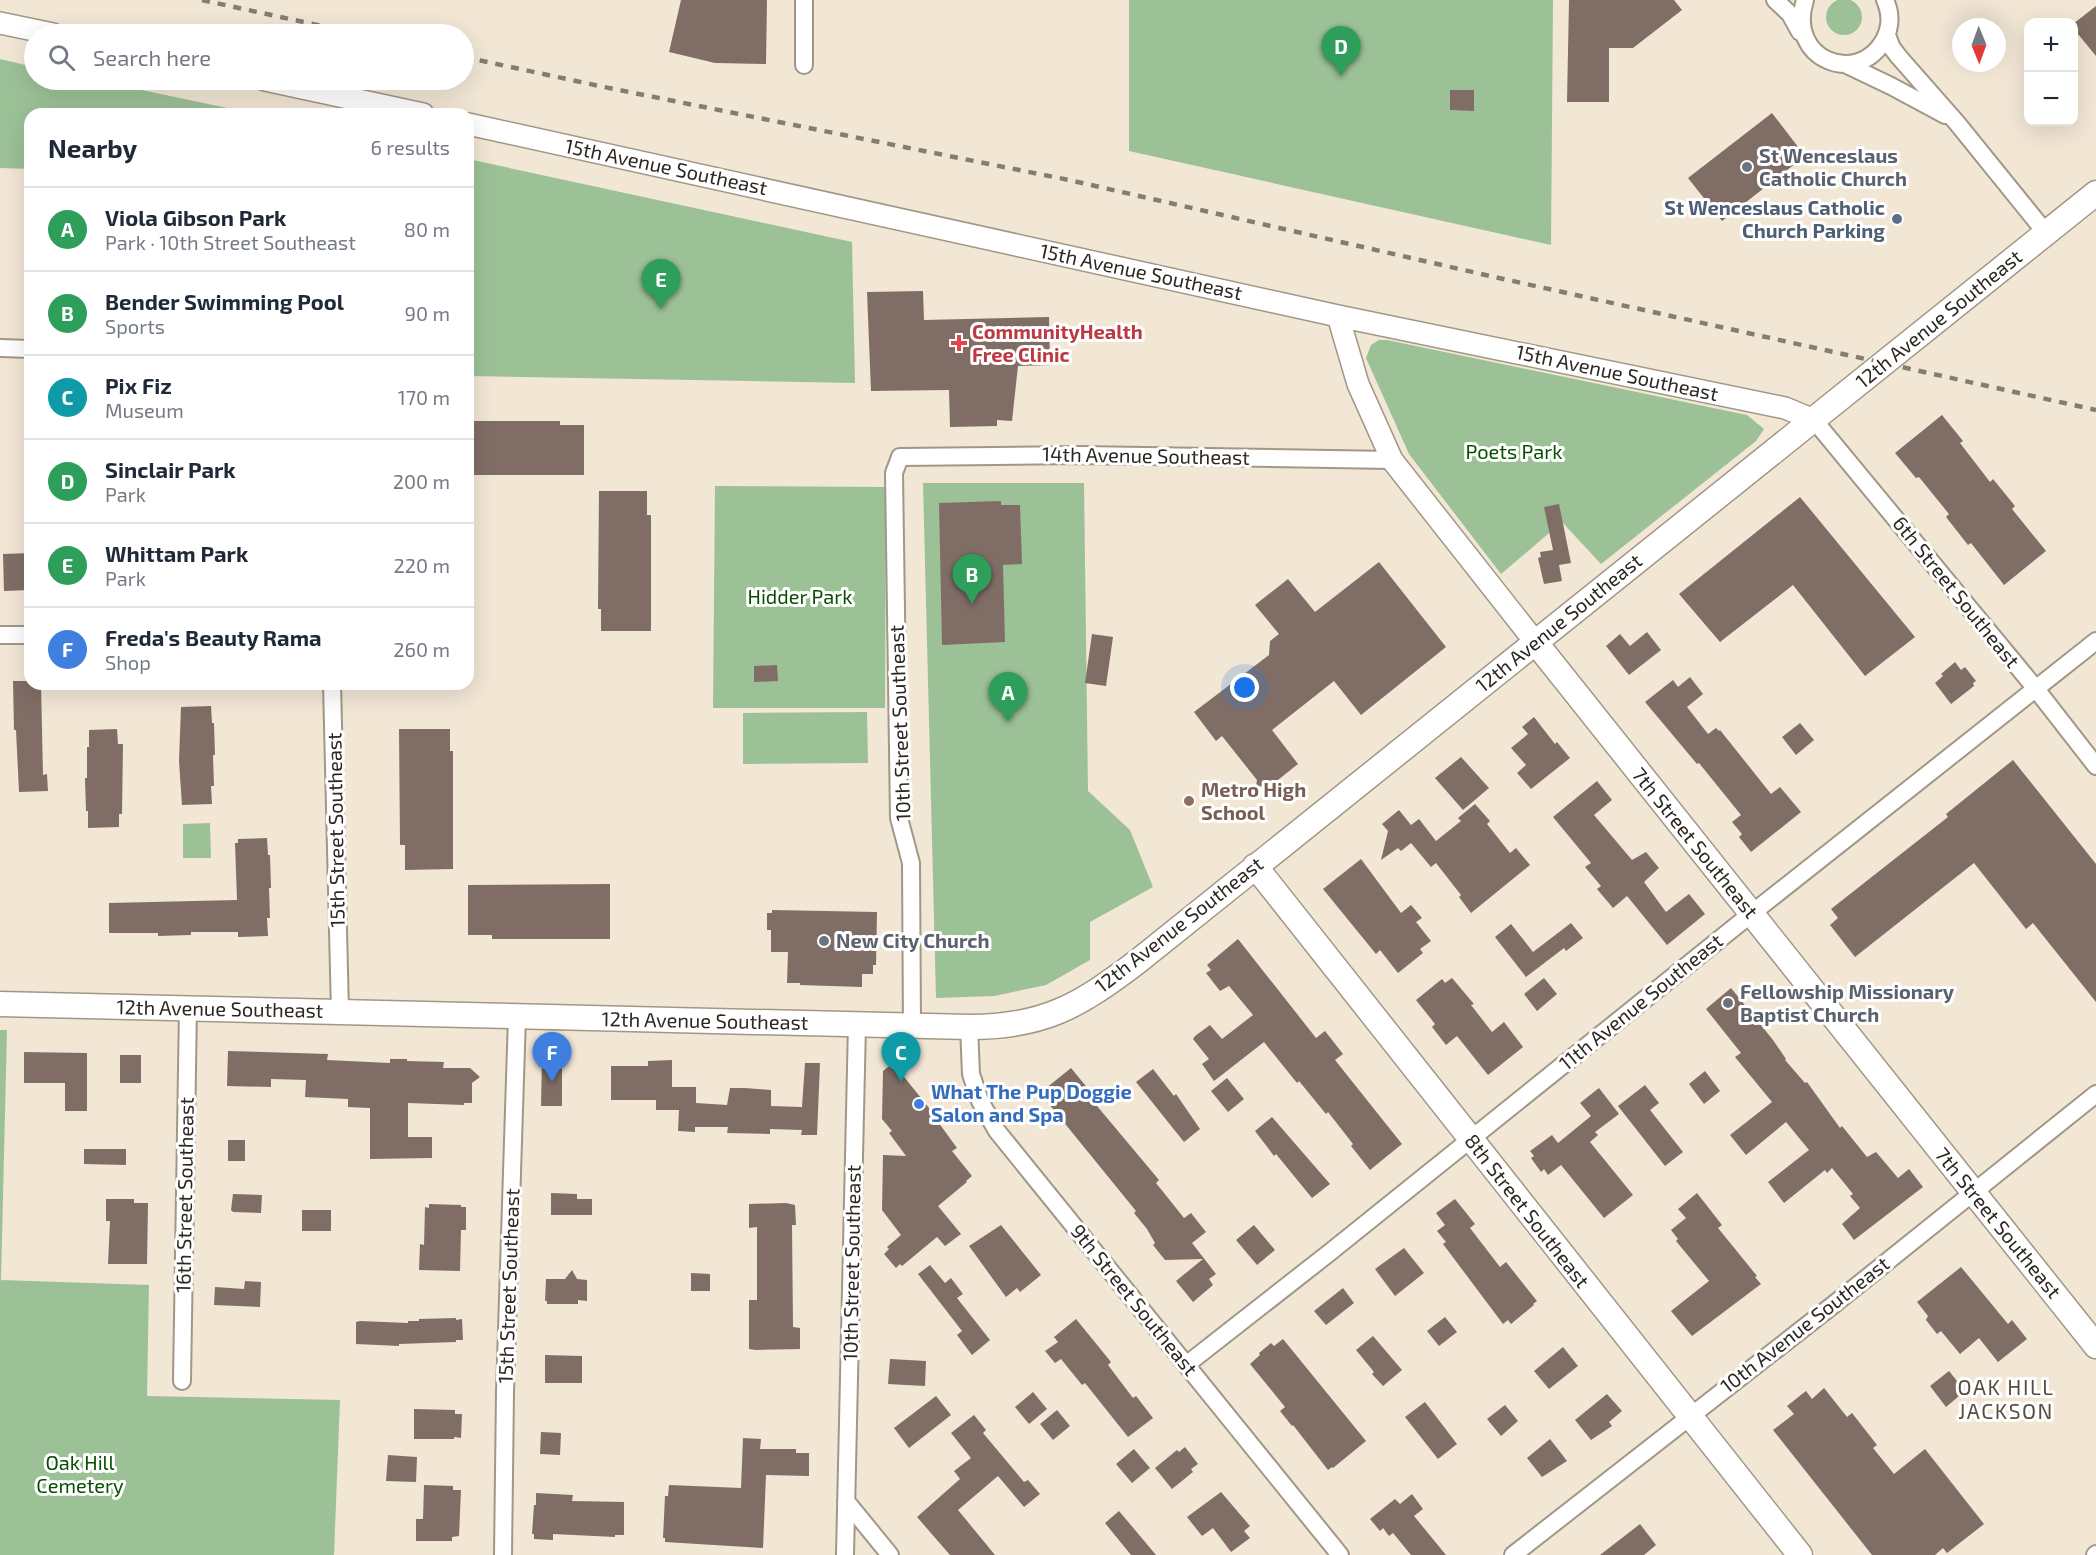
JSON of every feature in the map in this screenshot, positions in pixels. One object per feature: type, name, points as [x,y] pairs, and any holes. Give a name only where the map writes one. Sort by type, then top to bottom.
[{"type":"main road","name":"12th Avenue Southeast","points":[[0,1004],[969,1027],[1018,1024],[1065,1009],[1087,997],[1137,962],[2096,193]]},
{"type":"main road","name":"7th Street Southeast","points":[[1536,643],[2096,1346]]},
{"type":"main road","name":"8th Street Southeast","points":[[1255,866],[1800,1555]]},
{"type":"street","points":[[804,0],[804,65]]},
{"type":"street","points":[[1775,0],[1790,14],[1806,42],[1816,54],[1830,62],[1845,64],[1858,62],[1871,56],[1881,46],[1887,35],[1890,21],[1888,3]]},
{"type":"street","points":[[1805,0],[1801,13],[1801,28],[1806,42]]},
{"type":"street","points":[[0,23],[24,28]]},
{"type":"street","points":[[1887,35],[1892,48],[1899,57],[1954,120],[2046,234]]},
{"type":"street","points":[[1845,64],[1954,120]]},
{"type":"street","points":[[311,90],[395,108]]},
{"type":"street","name":"15th Avenue Southeast","points":[[474,125],[1338,316],[1785,408],[1814,420]]},
{"type":"street","name":"7th Street Southeast","points":[[1338,316],[1358,384],[1392,460],[1536,643]]},
{"type":"street","points":[[0,348],[24,349]]},
{"type":"street","name":"6th Street Southeast","points":[[1814,420],[2036,689],[2096,766]]},
{"type":"street","name":"14th Avenue Southeast","points":[[900,457],[1080,455],[1392,460]]},
{"type":"street","name":"10th Street Southeast","points":[[900,457],[894,473],[899,818],[911,863],[912,1026]]},
{"type":"street","points":[[0,635],[24,635]]},
{"type":"street","name":"11th Avenue Southeast","points":[[1186,1365],[2096,641]]},
{"type":"street","name":"15th Street Southeast","points":[[332,690],[340,1012]]},
{"type":"street","name":"16th Street Southeast","points":[[182,1381],[188,1008]]},
{"type":"street","name":"15th Street Southeast","points":[[503,1555],[505,1392],[517,1016]]},
{"type":"street","name":"10th Street Southeast","points":[[845,1555],[857,1024]]},
{"type":"street","name":"9th Street Southeast","points":[[969,1027],[971,1074],[980,1101],[997,1131],[1340,1555]]},
{"type":"street","name":"10th Avenue Southeast","points":[[1513,1555],[2096,1094]]},
{"type":"street","points":[[846,1501],[890,1555]]},
{"type":"green space","points":[[1844,-1],[1857,4],[1862,17],[1857,30],[1844,35],[1831,30],[1826,17],[1831,4]]},
{"type":"green space","points":[[1129,0],[1553,0],[1551,245],[1129,151]]},
{"type":"green space","points":[[0,59],[24,65],[24,90],[142,90],[227,108],[24,108],[24,169],[0,168]]},
{"type":"green space","points":[[474,160],[852,242],[855,383],[474,376]]},
{"type":"green space","name":"Poets Park","points":[[1379,340],[1747,415],[1764,429],[1756,441],[1601,564],[1562,522],[1501,574],[1409,454],[1366,358],[1371,345]]},
{"type":"green space","points":[[923,483],[1084,483],[1088,791],[1130,830],[1153,887],[1090,922],[1090,960],[1046,985],[994,996],[936,998]]},
{"type":"green space","name":"Hidder Park","points":[[715,486],[886,487],[885,708],[713,708]]},
{"type":"green space","points":[[867,712],[868,763],[743,764],[743,713]]},
{"type":"green space","points":[[210,823],[211,858],[183,858],[183,824]]},
{"type":"green space","name":"Oak Hill Cemetery","points":[[0,1030],[7,1030],[1,1280],[149,1285],[147,1396],[340,1400],[334,1555],[0,1555]]},
{"type":"building","points":[[681,0],[767,0],[766,64],[715,63],[669,52]]},
{"type":"building","points":[[1569,0],[1674,0],[1682,10],[1633,48],[1609,48],[1609,102],[1567,102]]},
{"type":"building","points":[[2096,6],[2096,56],[2078,34],[2078,20]]},
{"type":"building","points":[[1450,90],[1474,90],[1474,111],[1450,110]]},
{"type":"building","name":"St Wenceslaus Catholic Church","points":[[1772,113],[1805,156],[1722,221],[1688,178]]},
{"type":"building","name":"CommunityHealth Free Clinic","points":[[923,291],[924,320],[1049,317],[1050,365],[1018,366],[1012,421],[997,420],[997,426],[950,427],[949,390],[871,391],[867,292]]},
{"type":"building","points":[[1942,415],[1963,441],[1960,443],[1990,482],[1993,479],[2015,506],[2012,509],[2046,551],[2004,585],[1971,543],[1968,545],[1946,517],[1949,514],[1919,477],[1916,478],[1895,453]]},
{"type":"building","points":[[474,421],[560,421],[560,425],[584,425],[584,475],[474,475]]},
{"type":"building","points":[[599,491],[647,491],[647,515],[651,515],[651,631],[601,631],[601,609],[598,609]]},
{"type":"building","points":[[1800,497],[1915,637],[1865,676],[1793,585],[1720,642],[1679,594]]},
{"type":"building","points":[[1001,501],[1001,505],[1020,505],[1022,564],[1003,565],[1005,642],[942,645],[939,503]]},
{"type":"building","points":[[1559,504],[1571,563],[1559,565],[1562,581],[1544,584],[1538,558],[1541,557],[1540,552],[1553,550],[1544,507]]},
{"type":"building","points":[[24,553],[24,590],[4,591],[3,554]]},
{"type":"building","points":[[1379,562],[1446,647],[1361,715],[1334,681],[1272,730],[1298,764],[1269,787],[1256,786],[1257,780],[1222,736],[1216,741],[1194,712],[1269,655],[1270,641],[1279,634],[1255,605],[1288,579],[1315,612]]},
{"type":"building","points":[[1647,632],[1661,650],[1629,675],[1606,646],[1620,634],[1630,646]]},
{"type":"building","points":[[1092,634],[1113,637],[1106,686],[1085,683]]},
{"type":"building","points":[[1955,662],[1961,670],[1965,667],[1976,681],[1973,683],[1974,686],[1951,704],[1935,683],[1943,676],[1941,674]]},
{"type":"building","points":[[777,665],[778,681],[754,682],[754,666]]},
{"type":"building","points":[[1690,677],[1703,694],[1687,707],[1708,734],[1716,728],[1720,730],[1771,794],[1780,787],[1801,812],[1751,852],[1739,837],[1742,834],[1732,822],[1741,815],[1645,702],[1673,680],[1678,687]]},
{"type":"building","points":[[13,681],[24,681],[24,690],[41,690],[43,775],[47,774],[48,791],[19,792],[16,730],[14,730]]},
{"type":"building","points":[[211,706],[215,755],[213,755],[214,786],[211,786],[212,804],[182,805],[179,761],[181,707]]},
{"type":"building","points":[[1534,717],[1555,744],[1557,742],[1570,758],[1531,789],[1517,773],[1526,765],[1511,748],[1528,734],[1522,727]]},
{"type":"building","points":[[1800,723],[1814,740],[1796,755],[1782,737]]},
{"type":"building","points":[[117,729],[118,744],[123,744],[122,814],[119,814],[119,827],[88,828],[85,778],[87,778],[89,730]]},
{"type":"building","points":[[399,729],[450,729],[450,751],[453,751],[453,869],[405,870],[405,845],[400,845]]},
{"type":"building","points":[[1461,757],[1489,788],[1463,810],[1435,778]]},
{"type":"building","points":[[2013,760],[2096,864],[2096,1002],[2033,923],[2026,929],[1974,863],[1855,957],[1830,925],[1838,918],[1831,909],[1948,817],[1946,814]]},
{"type":"building","points":[[1597,781],[1612,800],[1594,815],[1632,860],[1646,852],[1659,868],[1644,882],[1666,912],[1689,894],[1705,914],[1667,945],[1627,896],[1613,908],[1597,889],[1601,886],[1585,867],[1591,863],[1553,817]]},
{"type":"building","points":[[1475,804],[1490,821],[1487,824],[1510,853],[1516,848],[1530,865],[1471,913],[1459,897],[1461,895],[1436,863],[1431,867],[1411,843],[1401,851],[1398,848],[1381,860],[1388,831],[1382,824],[1399,810],[1411,825],[1419,819],[1436,841],[1461,821],[1458,818]]},
{"type":"building","points":[[267,838],[271,888],[269,888],[270,918],[267,918],[268,936],[238,937],[238,932],[191,932],[191,935],[158,936],[158,933],[109,933],[109,903],[237,900],[235,843],[238,843],[238,839]]},
{"type":"building","points":[[1361,859],[1401,913],[1411,905],[1422,918],[1416,922],[1431,941],[1420,949],[1423,953],[1398,973],[1380,950],[1376,954],[1323,889]]},
{"type":"building","points":[[610,884],[610,939],[492,939],[492,935],[468,935],[468,885]]},
{"type":"building","name":"New City Church","points":[[772,910],[877,912],[876,965],[873,965],[873,974],[862,974],[862,987],[787,983],[788,952],[771,952],[771,930],[767,930],[767,913],[772,913]]},
{"type":"building","points":[[1571,923],[1583,938],[1566,951],[1564,948],[1526,977],[1495,937],[1511,924],[1533,952]]},
{"type":"building","points":[[1238,939],[1316,1038],[1325,1031],[1343,1054],[1335,1060],[1402,1144],[1370,1170],[1328,1112],[1326,1114],[1299,1081],[1297,1083],[1264,1042],[1214,1081],[1202,1064],[1209,1059],[1193,1039],[1195,1036],[1210,1025],[1222,1039],[1253,1015],[1229,986],[1220,991],[1206,973],[1211,970],[1207,965]]},
{"type":"building","points":[[1452,978],[1474,1004],[1471,1005],[1492,1032],[1504,1022],[1523,1047],[1488,1075],[1457,1036],[1446,1045],[1432,1027],[1435,1024],[1416,1000],[1442,979],[1445,983]]},
{"type":"building","points":[[1544,978],[1557,994],[1537,1011],[1524,994]]},
{"type":"building","points":[[1731,988],[1773,1040],[1785,1060],[1805,1083],[1807,1082],[1840,1128],[1842,1126],[1867,1157],[1876,1152],[1898,1178],[1909,1169],[1923,1187],[1854,1240],[1842,1224],[1860,1208],[1850,1196],[1853,1194],[1832,1168],[1827,1173],[1825,1170],[1784,1203],[1768,1182],[1809,1150],[1786,1122],[1746,1155],[1730,1135],[1772,1102],[1735,1057],[1741,1053],[1706,1009]]},
{"type":"building","points":[[228,1051],[328,1054],[327,1060],[390,1063],[390,1059],[407,1059],[407,1061],[444,1062],[443,1068],[470,1068],[480,1077],[472,1083],[472,1103],[464,1103],[464,1105],[408,1103],[408,1137],[432,1137],[432,1158],[370,1159],[370,1108],[348,1107],[348,1099],[305,1097],[306,1080],[271,1079],[271,1087],[227,1086]]},
{"type":"building","points":[[24,1052],[87,1053],[87,1111],[65,1111],[65,1083],[24,1083]]},
{"type":"building","points":[[120,1055],[141,1055],[141,1083],[120,1083]]},
{"type":"building","points":[[542,1058],[562,1058],[562,1106],[541,1106]]},
{"type":"building","points":[[672,1060],[672,1087],[696,1087],[696,1103],[727,1105],[730,1088],[745,1088],[771,1090],[771,1106],[802,1107],[805,1063],[820,1063],[817,1135],[801,1135],[802,1130],[770,1129],[770,1134],[727,1133],[728,1127],[695,1127],[695,1132],[678,1131],[679,1110],[656,1110],[656,1100],[611,1100],[611,1066],[648,1066],[648,1061]]},
{"type":"building","points":[[893,1063],[937,1118],[957,1148],[952,1151],[972,1176],[938,1206],[961,1234],[945,1246],[937,1237],[902,1266],[900,1264],[896,1268],[884,1254],[889,1249],[887,1247],[901,1235],[882,1210],[883,1155],[906,1156],[889,1133],[892,1131],[882,1119],[883,1071]]},
{"type":"building","points":[[1071,1068],[1090,1091],[1087,1094],[1159,1180],[1156,1183],[1184,1218],[1191,1213],[1206,1232],[1192,1243],[1216,1274],[1209,1279],[1213,1285],[1193,1302],[1176,1281],[1203,1259],[1165,1260],[1153,1245],[1155,1243],[1147,1229],[1134,1213],[1136,1211],[1040,1093]]},
{"type":"building","points":[[1153,1069],[1174,1096],[1176,1094],[1200,1129],[1184,1142],[1136,1082]]},
{"type":"building","points":[[1705,1071],[1720,1091],[1704,1104],[1689,1084]]},
{"type":"building","points":[[1227,1078],[1244,1099],[1228,1112],[1211,1091]]},
{"type":"building","points":[[1645,1085],[1659,1103],[1650,1110],[1683,1152],[1665,1166],[1618,1106]]},
{"type":"building","points":[[1599,1088],[1619,1114],[1595,1132],[1598,1135],[1590,1142],[1633,1195],[1604,1218],[1561,1165],[1548,1175],[1544,1169],[1541,1172],[1531,1158],[1534,1156],[1530,1151],[1552,1135],[1558,1143],[1591,1116],[1580,1103]]},
{"type":"building","points":[[1272,1117],[1330,1184],[1312,1198],[1255,1131]]},
{"type":"building","points":[[228,1140],[245,1140],[245,1161],[228,1161]]},
{"type":"building","points":[[84,1149],[126,1149],[126,1165],[84,1164]]},
{"type":"building","points":[[551,1193],[577,1194],[577,1199],[592,1199],[592,1215],[551,1215]]},
{"type":"building","points":[[1697,1193],[1722,1225],[1718,1228],[1761,1284],[1692,1336],[1671,1311],[1709,1281],[1676,1241],[1678,1239],[1671,1230],[1686,1218],[1678,1209]]},
{"type":"building","points":[[233,1194],[262,1195],[261,1213],[233,1212],[231,1210]]},
{"type":"building","points":[[106,1199],[134,1199],[134,1203],[148,1203],[147,1264],[108,1264],[110,1221],[106,1221]]},
{"type":"building","points":[[1455,1199],[1475,1224],[1470,1228],[1500,1267],[1506,1262],[1537,1301],[1511,1324],[1508,1320],[1503,1324],[1443,1244],[1446,1242],[1437,1231],[1445,1225],[1436,1213]]},
{"type":"building","points":[[786,1203],[795,1205],[796,1225],[792,1225],[793,1327],[800,1328],[800,1349],[749,1349],[749,1300],[757,1300],[757,1227],[749,1228],[749,1204]]},
{"type":"building","points":[[429,1204],[466,1207],[466,1230],[461,1230],[460,1271],[419,1270],[420,1244],[424,1245],[425,1207],[429,1208]]},
{"type":"building","points":[[302,1210],[331,1210],[331,1231],[302,1231]]},
{"type":"building","points":[[1001,1225],[1041,1275],[1020,1292],[1017,1288],[1006,1297],[969,1246]]},
{"type":"building","points":[[1254,1225],[1275,1250],[1257,1265],[1236,1240]]},
{"type":"building","points":[[1404,1248],[1424,1273],[1395,1296],[1375,1269]]},
{"type":"building","points":[[930,1265],[945,1283],[951,1278],[963,1294],[957,1298],[990,1340],[972,1355],[957,1335],[962,1331],[918,1274]]},
{"type":"building","points":[[1961,1267],[2008,1324],[2012,1320],[2027,1339],[1998,1362],[1979,1338],[1960,1354],[1941,1331],[1937,1334],[1926,1320],[1928,1316],[1917,1302]]},
{"type":"building","points":[[572,1270],[577,1279],[587,1280],[587,1301],[578,1300],[578,1304],[547,1304],[545,1301],[546,1279],[565,1279]]},
{"type":"building","points":[[691,1273],[710,1274],[710,1291],[691,1291]]},
{"type":"building","points":[[245,1281],[261,1282],[260,1307],[214,1305],[215,1287],[244,1289]]},
{"type":"building","points":[[1343,1288],[1354,1303],[1326,1325],[1314,1311]]},
{"type":"building","points":[[1445,1317],[1457,1332],[1439,1346],[1427,1331]]},
{"type":"building","points":[[456,1318],[456,1320],[462,1319],[463,1340],[456,1340],[456,1342],[399,1344],[399,1346],[356,1344],[356,1322],[408,1323],[408,1321],[419,1321],[419,1319]]},
{"type":"building","points":[[1076,1319],[1111,1362],[1108,1365],[1133,1398],[1136,1396],[1153,1418],[1128,1437],[1085,1383],[1082,1385],[1061,1359],[1055,1363],[1045,1351],[1058,1342],[1054,1337]]},
{"type":"building","points":[[1373,1336],[1402,1370],[1383,1386],[1356,1350]]},
{"type":"building","points":[[1283,1339],[1366,1441],[1328,1470],[1280,1411],[1285,1407],[1250,1364],[1271,1343],[1274,1346]]},
{"type":"building","points":[[1563,1347],[1578,1366],[1549,1389],[1534,1371]]},
{"type":"building","points":[[545,1355],[582,1356],[582,1383],[545,1383]]},
{"type":"building","points":[[890,1359],[926,1361],[925,1386],[888,1384]]},
{"type":"building","points":[[1949,1371],[1965,1391],[1946,1407],[1930,1386]]},
{"type":"building","points":[[1824,1388],[1847,1417],[1852,1413],[1877,1445],[1873,1448],[1894,1474],[1925,1449],[1984,1524],[1947,1553],[1943,1548],[1935,1555],[1872,1555],[1773,1430],[1794,1414],[1787,1406],[1806,1391],[1812,1399]]},
{"type":"building","points":[[1033,1392],[1047,1409],[1029,1424],[1015,1407]]},
{"type":"building","points":[[1607,1394],[1622,1411],[1609,1422],[1612,1426],[1591,1440],[1575,1420]]},
{"type":"building","points":[[936,1396],[951,1415],[909,1448],[894,1428]]},
{"type":"building","points":[[1425,1402],[1457,1444],[1438,1459],[1405,1417]]},
{"type":"building","points":[[1505,1405],[1518,1421],[1501,1436],[1487,1419]]},
{"type":"building","points":[[414,1409],[455,1410],[455,1414],[462,1414],[461,1438],[414,1439]]},
{"type":"building","points":[[1057,1410],[1070,1426],[1053,1440],[1040,1424]]},
{"type":"building","points":[[974,1415],[986,1430],[983,1433],[1024,1482],[1028,1480],[1040,1494],[1024,1507],[998,1476],[958,1510],[995,1555],[950,1555],[917,1517],[960,1479],[954,1471],[971,1458],[951,1433]]},
{"type":"building","points":[[541,1432],[561,1433],[560,1455],[540,1454]]},
{"type":"building","points":[[743,1438],[761,1439],[760,1449],[796,1449],[796,1453],[809,1453],[809,1476],[766,1475],[763,1548],[665,1542],[663,1538],[665,1496],[668,1496],[669,1485],[741,1488]]},
{"type":"building","points":[[1550,1439],[1567,1461],[1542,1477],[1527,1458]]},
{"type":"building","points":[[1185,1447],[1198,1464],[1191,1469],[1193,1472],[1172,1489],[1155,1468],[1177,1450],[1179,1452]]},
{"type":"building","points":[[1134,1449],[1150,1468],[1132,1483],[1116,1464]]},
{"type":"building","points":[[388,1455],[417,1457],[416,1482],[386,1481]]},
{"type":"building","points":[[424,1485],[453,1486],[453,1490],[461,1490],[459,1536],[452,1537],[452,1541],[416,1541],[416,1519],[423,1519]]},
{"type":"building","points":[[1221,1492],[1250,1526],[1244,1531],[1250,1538],[1231,1552],[1213,1528],[1202,1536],[1187,1517]]},
{"type":"building","points":[[536,1493],[573,1495],[572,1501],[624,1502],[624,1535],[615,1535],[615,1537],[553,1534],[553,1540],[534,1539],[534,1534],[532,1534]]},
{"type":"building","points":[[1412,1494],[1423,1509],[1414,1516],[1446,1555],[1411,1555],[1393,1533],[1389,1536],[1383,1528],[1380,1531],[1370,1519],[1395,1499],[1400,1504]]},
{"type":"building","points":[[1119,1511],[1156,1555],[1131,1555],[1105,1523]]},
{"type":"building","points":[[1640,1524],[1656,1545],[1644,1555],[1600,1555]]},
{"type":"railway","points":[[202,0],[313,24]]},
{"type":"railway","points":[[474,59],[1069,180],[2096,410]]},
{"type":"place","name":"Sinclair Park","points":[[1341,76]]},
{"type":"place","name":"St Wenceslaus Catholic Church","points":[[1747,167]]},
{"type":"place","name":"St Wenceslaus Catholic Church Parking","points":[[1897,219]]},
{"type":"place","name":"Whittam Park","points":[[661,309]]},
{"type":"place","name":"CommunityHealth Free Clinic","points":[[959,343]]},
{"type":"place","name":"Bender Swimming Pool","points":[[972,604]]},
{"type":"place","name":"Viola Gibson Park","points":[[1008,722]]},
{"type":"place","name":"Metro High School","points":[[1189,801]]},
{"type":"place","name":"New City Church","points":[[824,941]]},
{"type":"place","name":"Fellowship Missionary Baptist Church","points":[[1728,1003]]},
{"type":"place","name":"Freda's Beauty Rama","points":[[552,1082]]},
{"type":"place","name":"Pix Fiz","points":[[901,1082]]},
{"type":"place","name":"What The Pup Doggie Salon and Spa","points":[[919,1104]]},
{"type":"district","name":"OAK HILL JACKSON","points":[[2006,1400]]}]
